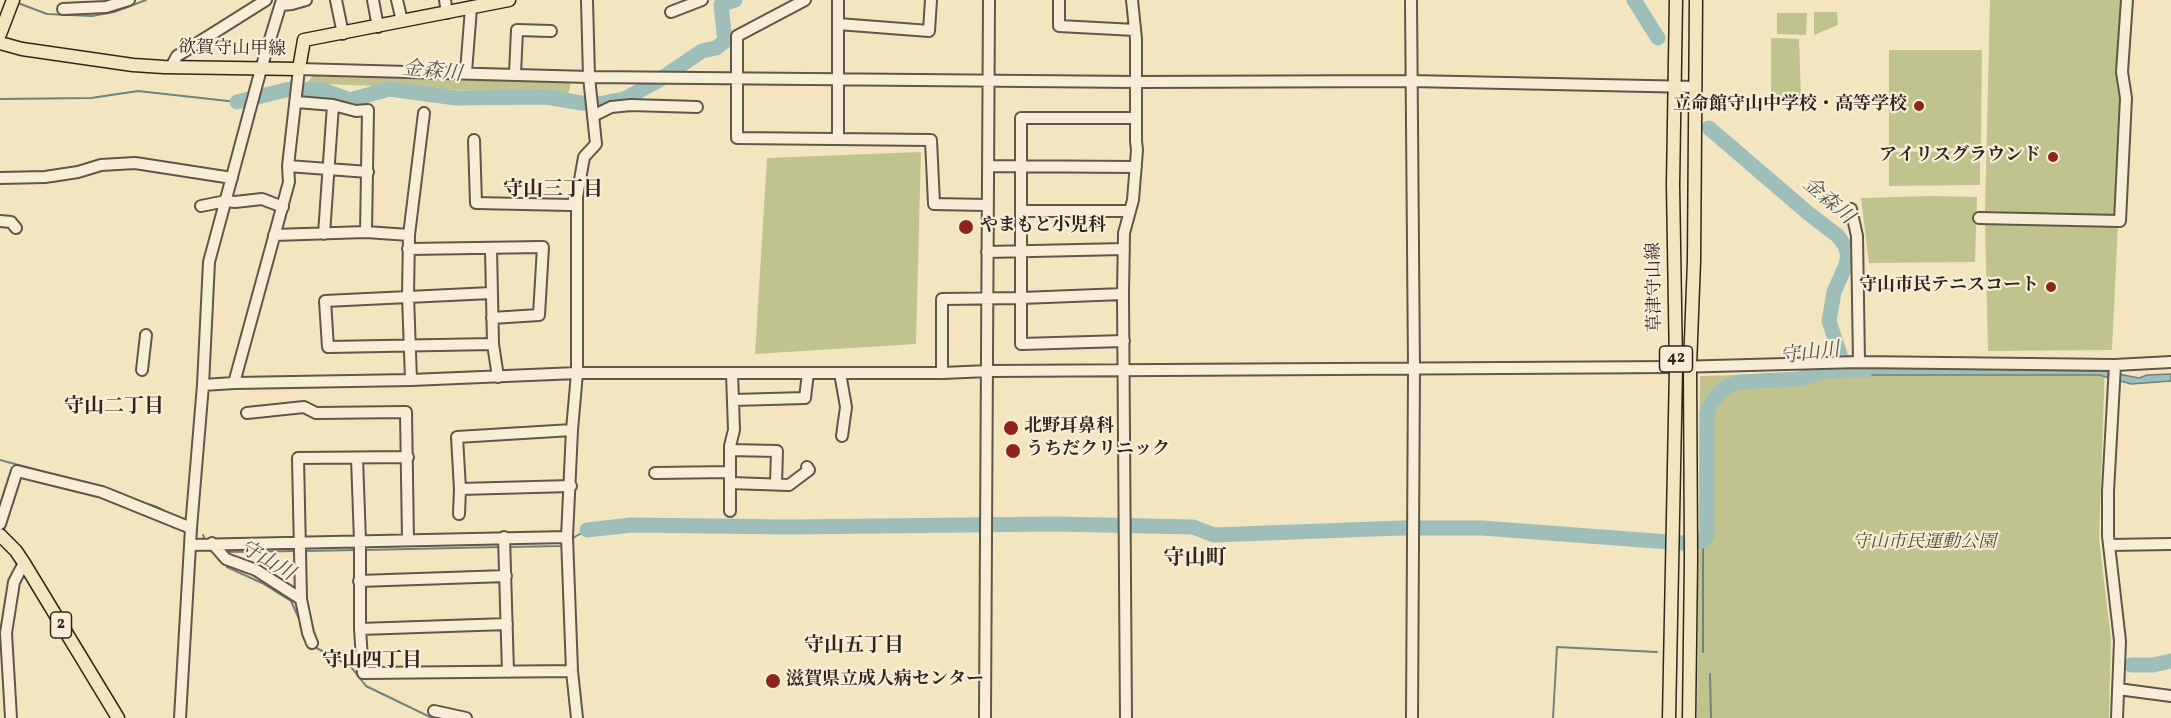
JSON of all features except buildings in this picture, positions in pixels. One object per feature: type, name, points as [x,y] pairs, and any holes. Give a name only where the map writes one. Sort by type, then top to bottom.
[{"type":"main road","name":"欲賀守山甲線","points":[[0,43],[22,49],[133,65],[299,69],[304,40],[378,27],[446,6],[471,8],[507,0]]},
{"type":"main road","name":"草津守山線","points":[[1670,718],[1676,367],[1672,185],[1676,0]]},
{"type":"main road","name":"草津守山線","points":[[1689,718],[1690,366],[1694,261],[1696,0]]},
{"type":"main road","points":[[0,34],[12,2]]},
{"type":"main road","name":"2","points":[[0,535],[24,563],[118,718]]},
{"type":"street","points":[[63,9],[106,7],[129,0]]},
{"type":"street","points":[[171,67],[177,56],[266,0]]},
{"type":"street","points":[[180,718],[191,528],[203,385],[209,262],[261,69],[282,2],[292,4],[306,0]]},
{"type":"street","points":[[336,0],[343,34]]},
{"type":"street","points":[[373,0],[378,27]]},
{"type":"street","points":[[397,0],[402,21]]},
{"type":"street","points":[[576,718],[567,537],[572,430],[578,373],[577,197],[584,157],[596,144],[589,77],[587,0]]},
{"type":"street","points":[[671,12],[702,0]]},
{"type":"street","points":[[805,0],[736,36],[737,138],[931,140],[934,204],[987,205]]},
{"type":"street","points":[[837,138],[838,0]]},
{"type":"street","points":[[838,24],[929,31],[931,0]]},
{"type":"street","points":[[985,718],[989,0]]},
{"type":"street","points":[[1059,0],[1059,26],[1135,30]]},
{"type":"street","points":[[1126,718],[1123,294],[1124,233],[1133,200],[1137,150],[1135,30],[1132,0]]},
{"type":"street","points":[[1411,0],[1414,369],[1412,718]]},
{"type":"street","points":[[1978,218],[2120,221],[2126,98],[2122,72],[2127,0]]},
{"type":"street","points":[[466,72],[471,8]]},
{"type":"street","points":[[514,74],[517,30],[551,31]]},
{"type":"street","points":[[234,382],[283,207],[288,182],[299,69],[589,77],[1136,82],[1411,81],[1695,87]]},
{"type":"street","points":[[297,102],[333,105],[356,111],[368,110],[366,232]]},
{"type":"street","points":[[324,234],[333,105]]},
{"type":"street","points":[[593,116],[611,107],[621,106],[697,107]]},
{"type":"street","points":[[411,380],[408,249],[424,113]]},
{"type":"street","points":[[1124,341],[1021,344],[1022,118],[1136,118]]},
{"type":"street","points":[[474,140],[476,203],[571,205],[577,197]]},
{"type":"street","points":[[0,178],[45,177],[78,172],[101,165],[135,163],[232,178]]},
{"type":"street","points":[[288,166],[368,172]]},
{"type":"street","points":[[988,166],[1136,167]]},
{"type":"street","points":[[201,206],[262,198],[283,207]]},
{"type":"street","points":[[1851,209],[1857,236],[1854,363]]},
{"type":"street","points":[[1021,211],[1129,211]]},
{"type":"street","points":[[0,221],[11,222],[16,228]]},
{"type":"street","points":[[274,235],[366,232],[409,235]]},
{"type":"street","points":[[408,249],[543,247],[539,315],[492,318]]},
{"type":"street","points":[[491,248],[493,344],[498,377]]},
{"type":"street","points":[[987,252],[1124,249]]},
{"type":"street","points":[[491,293],[325,301],[328,347],[493,344]]},
{"type":"street","points":[[942,373],[942,299],[1123,294]]},
{"type":"street","points":[[142,370],[146,335]]},
{"type":"street","points":[[203,385],[234,382],[411,380],[578,373],[942,373],[1676,367],[1854,363],[2115,365],[2171,362]]},
{"type":"street","points":[[2115,365],[2108,491],[2109,545],[2120,641],[2117,718]]},
{"type":"street","points":[[730,511],[730,450],[734,430],[732,373]]},
{"type":"street","points":[[733,400],[805,398],[808,373]]},
{"type":"street","points":[[840,373],[846,407],[842,436]]},
{"type":"street","points":[[247,413],[304,407],[316,413],[406,412],[408,540]]},
{"type":"street","points":[[459,514],[457,437],[572,430]]},
{"type":"street","points":[[730,450],[777,451],[776,484]]},
{"type":"street","points":[[312,643],[301,599],[298,458],[408,457]]},
{"type":"street","points":[[357,458],[363,673],[572,671]]},
{"type":"street","points":[[655,473],[789,485],[809,470],[807,467]]},
{"type":"street","points":[[0,524],[17,471],[102,492],[191,528]]},
{"type":"street","points":[[460,489],[571,486]]},
{"type":"street","points":[[504,537],[508,672]]},
{"type":"street","points":[[191,545],[567,537]]},
{"type":"street","points":[[212,543],[226,559],[256,570],[301,599]]},
{"type":"street","points":[[2109,545],[2171,544]]},
{"type":"street","points":[[11,718],[6,633],[14,582],[24,563]]},
{"type":"street","points":[[359,581],[506,576]]},
{"type":"street","points":[[360,629],[507,624]]},
{"type":"street","points":[[2118,689],[2171,696]]},
{"type":"street","points":[[434,711],[466,718]]},
{"type":"green space","name":"アイリスグラウンド","points":[[1990,0],[2122,0],[2117,70],[2122,103],[2116,217],[1985,211]]},
{"type":"green space","points":[[1814,12],[1837,12],[1838,25],[1814,35]]},
{"type":"green space","points":[[1777,13],[1807,13],[1806,35],[1777,34]]},
{"type":"green space","points":[[1771,38],[1799,39],[1801,96],[1771,96]]},
{"type":"green space","points":[[1889,50],[1982,50],[1981,148],[1889,148]]},
{"type":"green space","points":[[313,75],[571,82],[568,95],[307,83]]},
{"type":"green space","points":[[1980,151],[1980,185],[1889,186],[1889,152]]},
{"type":"green space","points":[[921,152],[916,344],[755,354],[767,158]]},
{"type":"green space","points":[[1977,197],[1975,262],[1869,263],[1861,198]]},
{"type":"green space","name":"守山市民テニスコート","points":[[1985,222],[2118,224],[2112,350],[1988,351]]},
{"type":"green space","name":"守山市民運動公園","points":[[2105,365],[2099,539],[2111,639],[2109,718],[1697,718],[1700,376]]},
{"type":"water","points":[[1847,367],[2100,367],[2108,372],[2139,378],[2147,375],[2171,374],[2171,381],[2131,384],[2099,375],[1849,375]]},
{"type":"waterway","points":[[18,3],[47,14],[92,16],[114,12],[146,0]]},
{"type":"waterway","name":"金森川","points":[[237,102],[290,89],[323,90],[350,100],[389,89],[456,98],[546,97],[598,104],[624,99],[656,82],[702,51],[716,48],[725,41],[721,5],[735,0]]},
{"type":"waterway","name":"金森川","points":[[1634,0],[1658,38]]},
{"type":"waterway","name":"金森川","points":[[0,99],[91,98],[138,91],[237,102]]},
{"type":"waterway","name":"金森川","points":[[1709,128],[1838,236],[1845,246],[1848,255],[1846,265],[1834,292],[1829,321],[1845,370]]},
{"type":"waterway","points":[[587,530],[631,525],[788,527],[1056,524],[1193,527],[1214,535],[1401,528],[1482,528],[1682,543],[1703,541],[1707,535],[1707,412],[1713,400],[1726,387],[1739,382],[1800,379],[1825,371],[1866,370]]},
{"type":"waterway","name":"守山川","points":[[0,460],[70,479]]},
{"type":"waterway","name":"守山川","points":[[129,498],[157,507],[174,516]]},
{"type":"waterway","points":[[571,539],[587,530]]},
{"type":"waterway","name":"守山川","points":[[1703,541],[1703,652]]},
{"type":"waterway","points":[[507,547],[564,544]]},
{"type":"waterway","points":[[363,550],[501,547]]},
{"type":"waterway","points":[[303,551],[357,550]]},
{"type":"waterway","points":[[225,552],[297,551]]},
{"type":"waterway","name":"守山川","points":[[224,563],[227,567],[262,583],[291,601],[301,623]]},
{"type":"waterway","name":"守山川","points":[[313,646],[351,667],[366,686],[432,718]]},
{"type":"waterway","name":"守山川","points":[[1553,718],[1557,647],[1657,652]]},
{"type":"waterway","points":[[2131,665],[2153,665],[2171,661]]},
{"type":"waterway","points":[[1710,674],[1711,718]]},
{"type":"place","name":"立命館守山中学校・高等学校","points":[[1919,106]]},
{"type":"place","name":"アイリスグラウンド","points":[[2053,157]]},
{"type":"place","name":"やまもと小児科","points":[[966,227]]},
{"type":"place","name":"守山市民テニスコート","points":[[2051,287]]},
{"type":"place","name":"北野耳鼻科","points":[[1011,428]]},
{"type":"place","name":"うちだクリニック","points":[[1013,451]]},
{"type":"place","name":"滋賀県立成人病センター","points":[[773,681]]},
{"type":"district","name":"守山三丁目","points":[[553,191]]},
{"type":"district","name":"守山二丁目","points":[[114,408]]},
{"type":"district","name":"守山町","points":[[1195,560]]},
{"type":"district","name":"守山五丁目","points":[[854,647]]},
{"type":"district","name":"守山四丁目","points":[[372,662]]}]
